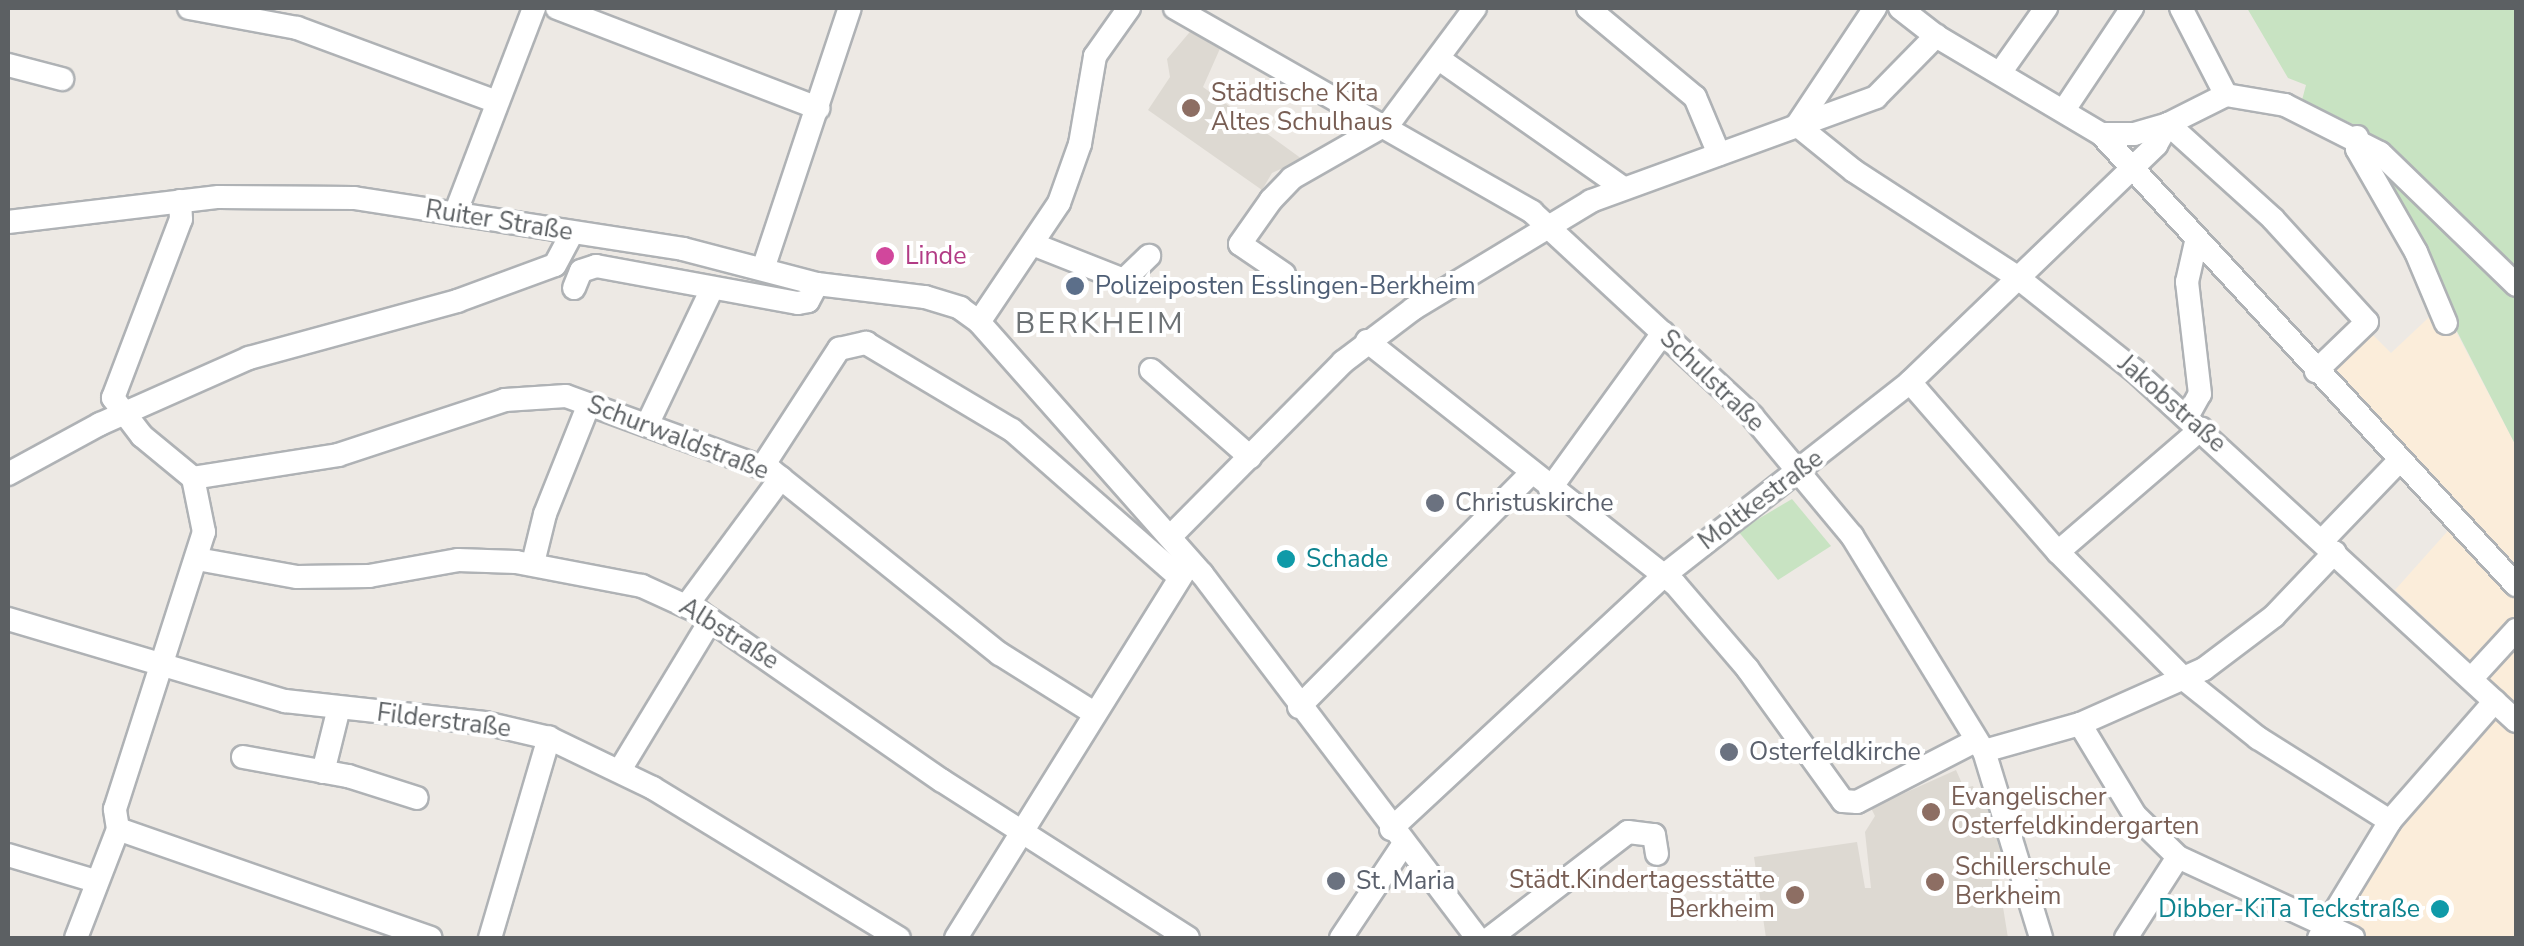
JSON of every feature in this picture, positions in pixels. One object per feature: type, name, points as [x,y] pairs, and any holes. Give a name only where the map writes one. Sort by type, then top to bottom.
[{"type":"street","points":[[189,8],[296,28],[498,102]]},
{"type":"street","points":[[455,214],[534,8]]},
{"type":"street","points":[[557,8],[818,108]]},
{"type":"street","points":[[763,268],[850,8]]},
{"type":"street","name":"Schulstraße","points":[[1175,8],[1532,212],[1663,333],[1799,470],[1894,598],[1979,746],[2042,938]]},
{"type":"street","points":[[1284,274],[1240,244],[1284,184],[1382,128],[1475,8]]},
{"type":"street","points":[[1588,8],[1694,97],[1719,154]]},
{"type":"street","points":[[1797,125],[1876,8]]},
{"type":"street","points":[[1900,8],[1934,23],[2000,73],[2102,134],[2129,170],[2516,585]]},
{"type":"street","points":[[2000,73],[2046,8]]},
{"type":"street","points":[[2064,110],[2132,8]]},
{"type":"street","points":[[2180,8],[2226,96]]},
{"type":"street","points":[[1120,11],[1095,56],[1071,173],[1035,245],[979,322],[1172,536],[1185,569]]},
{"type":"street","points":[[1172,536],[1368,341],[1547,227],[1622,187],[1876,97],[1934,23]]},
{"type":"street","points":[[1439,58],[1622,187]]},
{"type":"street","points":[[8,65],[62,79]]},
{"type":"street","points":[[2102,134],[2134,134],[2168,124],[2226,96],[2270,100],[2357,137],[2451,214],[2516,285]]},
{"type":"street","points":[[2168,124],[2273,220],[2366,322],[2316,371]]},
{"type":"street","name":"Moltkestraße","points":[[1341,938],[1397,837],[1663,576],[1910,382],[2129,170],[2168,124]]},
{"type":"street","name":"Jakobstraße","points":[[1797,125],[1854,171],[2016,277],[2194,423],[2516,721]]},
{"type":"street","points":[[2357,137],[2367,166],[2416,252],[2446,324]]},
{"type":"street","name":"Ruiter Straße","points":[[8,222],[180,201],[324,196],[572,232],[763,268],[817,284],[924,297],[979,322]]},
{"type":"street","points":[[76,938],[118,829],[115,809],[198,559],[205,525],[193,478],[122,415],[113,402],[114,383],[181,219],[180,201]]},
{"type":"street","points":[[8,474],[122,415],[248,358],[516,282],[562,260],[572,232]]},
{"type":"street","points":[[2058,552],[2194,423],[2200,394],[2187,282],[2196,242]]},
{"type":"street","points":[[1035,245],[1124,280],[1149,256]]},
{"type":"street","points":[[574,288],[581,272],[600,266],[802,304],[817,284]]},
{"type":"street","points":[[646,424],[712,289]]},
{"type":"street","points":[[1550,489],[1663,333]]},
{"type":"street","points":[[1368,341],[1663,576],[1747,668],[1840,799],[1857,802],[1979,746],[2080,724],[2184,679],[2261,628],[2399,461]]},
{"type":"street","points":[[686,604],[772,472],[839,349],[866,343],[1012,430],[1185,569],[1299,707],[1477,938]]},
{"type":"street","points":[[1151,370],[1250,457]]},
{"type":"street","points":[[1910,382],[2058,552],[2184,679],[2258,738],[2390,820]]},
{"type":"street","name":"Schurwaldstraße","points":[[193,478],[338,455],[517,397],[557,395],[772,472],[1000,654],[1094,713]]},
{"type":"street","points":[[534,563],[544,514],[589,404]]},
{"type":"street","points":[[1299,707],[1531,473]]},
{"type":"street","name":"Albstraße","points":[[198,559],[250,572],[312,577],[369,576],[469,560],[534,563],[604,574],[686,604],[1022,832],[1188,938]]},
{"type":"street","points":[[956,938],[1185,569]]},
{"type":"street","name":"Filderstraße","points":[[8,619],[161,668],[285,701],[485,723],[549,738],[620,770],[899,938]]},
{"type":"street","points":[[620,770],[711,620]]},
{"type":"street","points":[[2472,678],[2516,630]]},
{"type":"street","points":[[2322,932],[2390,820],[2495,701]]},
{"type":"street","points":[[323,772],[339,708]]},
{"type":"street","points":[[2080,724],[2134,815],[2178,857],[2322,932],[2354,938]]},
{"type":"street","points":[[496,937],[549,738]]},
{"type":"street","points":[[243,757],[323,772],[417,798]]},
{"type":"street","points":[[118,829],[431,938]]},
{"type":"street","points":[[1490,938],[1628,832],[1654,835],[1657,854]]},
{"type":"street","points":[[8,855],[95,881]]},
{"type":"street","points":[[2126,938],[2178,857]]},
{"type":"shaded area","name":"Städtische Kita Altes Schulhaus","points":[[1194,27],[1222,44],[1203,87],[1302,159],[1272,173],[1262,190],[1148,110],[1170,77],[1167,59]]},
{"type":"shaded area","points":[[2442,305],[2516,446],[2516,938],[2327,938],[2390,839],[2511,699],[2395,590],[2462,515],[2324,369],[2368,330],[2391,353]]},
{"type":"shaded area","points":[[1956,770],[1964,788],[1973,786],[1979,801],[1985,800],[2009,872],[1998,876],[2008,938],[1766,938],[1754,857],[1857,842],[1865,888],[1871,888],[1865,832],[1875,816],[1871,808]]},
{"type":"green space","points":[[2247,8],[2516,8],[2516,446],[2380,182],[2396,154],[2355,125],[2302,100],[2306,85],[2288,78]]},
{"type":"green space","points":[[1792,499],[1831,546],[1778,580],[1738,531]]},
{"type":"place","name":"Städtische Kita Altes Schulhaus","points":[[1191,108]]},
{"type":"place","name":"Linde","points":[[885,256]]},
{"type":"place","name":"Polizeiposten Esslingen-Berkheim","points":[[1075,286]]},
{"type":"place","name":"Christuskirche","points":[[1435,503]]},
{"type":"place","name":"Schade","points":[[1286,559]]},
{"type":"place","name":"Osterfeldkirche","points":[[1729,752]]},
{"type":"place","name":"Evangelischer Osterfeldkindergarten","points":[[1931,812]]},
{"type":"place","name":"St. Maria","points":[[1336,881]]},
{"type":"place","name":"Schillerschule Berkheim","points":[[1935,882]]},
{"type":"place","name":"Städt.Kindertagesstätte Berkheim","points":[[1795,895]]},
{"type":"place","name":"Dibber-KiTa Teckstraße","points":[[2440,909]]},
{"type":"district","name":"BERKHEIM","points":[[1100,324]]}]
